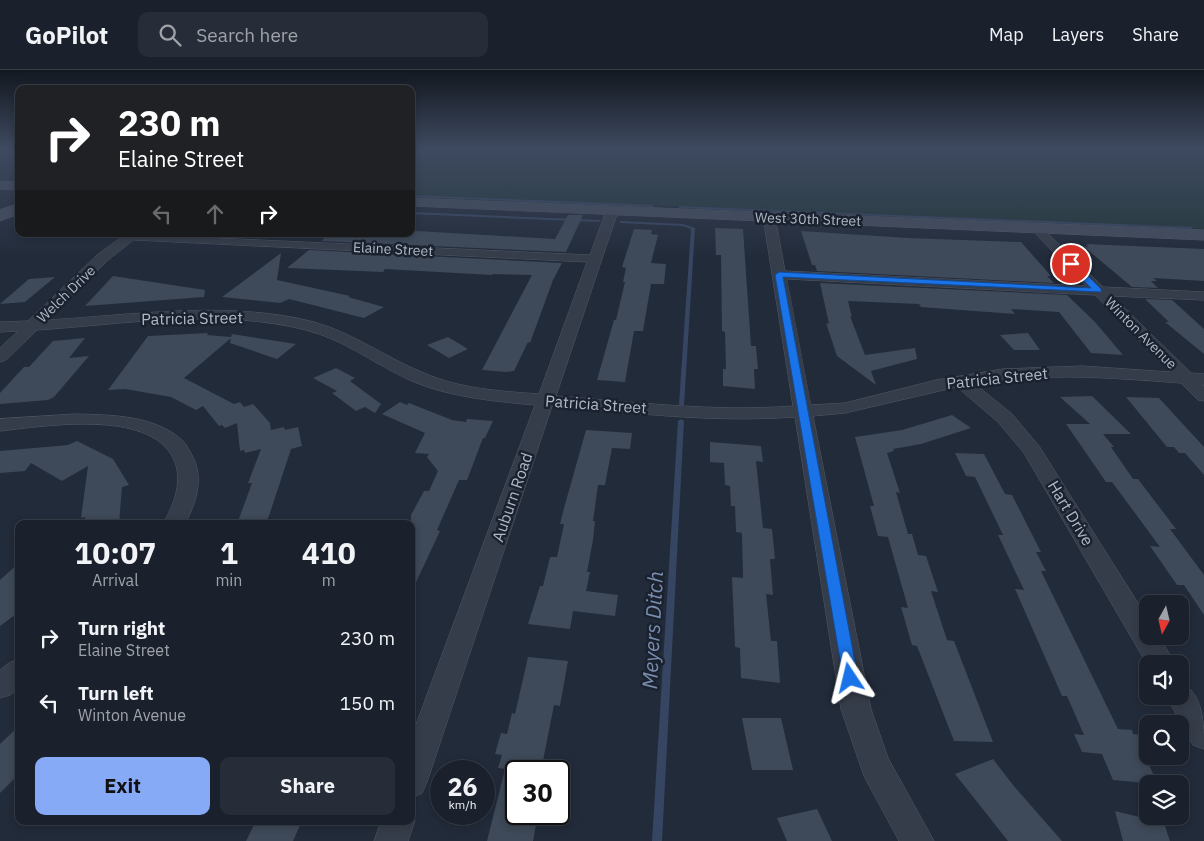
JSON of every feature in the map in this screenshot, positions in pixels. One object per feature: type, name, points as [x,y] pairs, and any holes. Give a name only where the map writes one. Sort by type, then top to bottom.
[{"type":"street","points":[[0,185],[15,186]]},
{"type":"street","name":"West 30th Street","points":[[415,202],[1204,235]]},
{"type":"street","points":[[0,216],[15,210]]},
{"type":"street","name":"Auburn Road","points":[[415,771],[612,210]]},
{"type":"street","points":[[769,217],[856,709],[875,765],[916,841]]},
{"type":"street","name":"Winton Avenue","points":[[1036,228],[1204,396]]},
{"type":"street","name":"Welch Drive","points":[[0,357],[102,258],[129,237]]},
{"type":"street","name":"Elaine Street","points":[[171,237],[595,259]]},
{"type":"street","points":[[779,275],[1204,296]]},
{"type":"street","name":"Patricia Street","points":[[0,327],[201,315],[279,320],[309,325],[341,335],[410,373],[435,384],[493,396],[707,413],[802,412],[854,406],[960,380],[1003,374],[1067,371],[1204,379]]},
{"type":"street","name":"Hart Drive","points":[[960,380],[1005,418],[1032,450],[1156,655]]},
{"type":"street","points":[[0,425],[91,418],[124,422],[157,431],[176,445],[185,458],[188,468],[188,485],[176,520]]},
{"type":"street","points":[[0,686],[15,674]]},
{"type":"street","points":[[1186,705],[1204,736]]},
{"type":"street","points":[[391,841],[397,825]]},
{"type":"green space","points":[[415,185],[1204,185],[1204,229],[415,195]]},
{"type":"building","points":[[568,215],[583,215],[566,252],[321,241],[326,237],[415,237],[415,231],[417,231],[555,239]]},
{"type":"building","points":[[715,228],[743,229],[751,346],[756,346],[758,369],[754,369],[755,389],[723,386],[723,369],[726,369],[725,332],[722,331],[721,255],[716,255]]},
{"type":"building","points":[[634,229],[652,230],[651,234],[658,235],[651,263],[666,264],[664,284],[651,284],[643,331],[634,331],[625,382],[597,380],[614,320],[616,320],[625,282],[623,282],[626,268],[622,267]]},
{"type":"building","points":[[801,231],[908,238],[1021,242],[1051,276],[1047,276],[1054,283],[817,271],[815,265],[812,265]]},
{"type":"building","points":[[1086,244],[1204,249],[1204,281],[1153,278],[1157,281],[1151,281],[1158,288],[1132,287],[1083,246],[1089,247]]},
{"type":"building","points":[[309,250],[562,263],[553,280],[530,343],[528,342],[514,371],[506,372],[482,370],[532,275],[492,275],[385,269],[383,272],[287,268]]},
{"type":"building","points":[[281,253],[277,280],[350,296],[348,297],[384,307],[364,318],[289,299],[280,303],[222,297]]},
{"type":"building","points":[[113,276],[205,290],[204,297],[85,306]]},
{"type":"building","points":[[55,277],[25,302],[0,304],[29,279]]},
{"type":"building","points":[[820,283],[1067,295],[1095,322],[1123,355],[1091,353],[1059,312],[1011,309],[1015,314],[921,307],[919,304],[848,301],[852,317],[850,316],[865,355],[915,348],[917,359],[871,371],[876,385],[837,356],[826,323],[829,324]]},
{"type":"building","points":[[1145,299],[1172,300],[1204,329],[1204,354],[1165,322],[1169,322]]},
{"type":"building","points":[[208,333],[207,335],[231,337],[232,334],[296,344],[277,359],[230,343],[231,338],[184,378],[234,404],[240,402],[244,407],[253,404],[270,423],[271,430],[284,427],[285,430],[298,427],[302,446],[291,449],[266,520],[238,520],[252,483],[248,483],[261,449],[245,453],[244,450],[240,451],[237,423],[225,428],[222,425],[219,426],[203,406],[196,410],[171,397],[125,389],[108,390],[148,336]]},
{"type":"building","points":[[1028,333],[1040,350],[1014,350],[1000,335]]},
{"type":"building","points":[[448,337],[468,349],[449,358],[427,345]]},
{"type":"building","points":[[85,338],[69,358],[89,356],[54,397],[48,400],[0,404],[0,393],[24,367],[29,367],[53,341]]},
{"type":"building","points":[[336,368],[355,378],[350,381],[381,404],[375,413],[365,407],[356,411],[332,393],[337,391],[313,378]]},
{"type":"building","points":[[1092,396],[1131,434],[1103,434],[1114,447],[1111,447],[1133,479],[1138,479],[1176,529],[1170,529],[1204,575],[1204,615],[1184,585],[1177,585],[1150,546],[1160,547],[1112,482],[1106,482],[1066,424],[1090,424],[1060,397]]},
{"type":"building","points":[[1126,397],[1159,398],[1204,447],[1204,475],[1185,453],[1179,453],[1174,447],[1167,447]]},
{"type":"building","points":[[400,402],[407,405],[409,403],[452,420],[466,422],[467,419],[493,421],[485,438],[483,438],[467,480],[459,480],[437,530],[440,531],[415,584],[415,520],[411,520],[411,515],[424,491],[429,491],[438,471],[427,457],[429,454],[415,453],[425,433],[382,414]]},
{"type":"building","points":[[952,415],[971,428],[921,444],[893,449],[894,451],[887,453],[900,493],[896,492],[908,534],[912,534],[918,555],[926,556],[938,592],[931,591],[947,640],[954,641],[993,742],[954,741],[917,646],[912,645],[901,607],[908,608],[888,537],[878,536],[870,506],[874,506],[855,437],[902,430]]},
{"type":"building","points":[[586,430],[632,433],[630,449],[612,448],[605,485],[598,485],[593,521],[595,521],[593,540],[587,572],[590,572],[586,591],[618,595],[615,616],[573,611],[570,629],[528,624],[540,586],[543,586],[550,557],[557,557],[564,524],[560,524]]},
{"type":"building","points":[[77,441],[113,459],[129,485],[122,487],[119,520],[85,520],[85,517],[81,518],[88,466],[62,481],[31,463],[25,471],[0,473],[0,451],[68,445]]},
{"type":"building","points":[[710,442],[761,446],[763,462],[756,461],[763,528],[772,529],[775,559],[770,559],[773,595],[766,594],[771,641],[777,641],[780,683],[741,678],[740,648],[735,647],[732,577],[743,578],[742,533],[736,532],[735,506],[731,506],[730,486],[725,485],[724,463],[710,462]]},
{"type":"building","points":[[955,453],[984,454],[1005,494],[1012,495],[1041,552],[1036,552],[1046,571],[1041,571],[1118,729],[1132,730],[1133,734],[1139,735],[1139,765],[1149,765],[1154,775],[1139,775],[1139,782],[1113,780],[1102,754],[1082,752],[1074,734],[1084,735],[1067,696],[1062,696],[1015,589],[1024,590],[998,535],[1003,535],[975,477],[966,476]]},
{"type":"building","points":[[15,567],[15,615],[0,626],[0,580]]},
{"type":"building","points":[[528,657],[568,661],[560,706],[554,705],[543,760],[505,760],[505,769],[498,768],[502,755],[495,754],[501,733],[507,734],[512,713],[515,714]]},
{"type":"building","points":[[742,718],[781,718],[793,770],[752,770]]},
{"type":"building","points":[[15,730],[15,778],[0,793],[0,744]]},
{"type":"building","points":[[993,759],[1062,841],[1008,841],[955,774]]},
{"type":"building","points":[[505,769],[505,825],[536,825],[533,841],[487,841],[491,825],[495,825],[495,809]]},
{"type":"building","points":[[817,809],[832,841],[787,841],[777,818]]},
{"type":"building","points":[[1115,811],[1139,817],[1139,825],[1165,825],[1170,841],[1123,841]]},
{"type":"building","points":[[254,825],[300,825],[293,841],[246,841]]},
{"type":"waterway","points":[[415,196],[652,206]]},
{"type":"waterway","points":[[680,207],[1191,228]]},
{"type":"waterway","points":[[415,213],[599,221]]},
{"type":"waterway","points":[[621,222],[683,225],[693,228],[682,404]]},
{"type":"waterway","name":"Meyers Ditch","points":[[657,841],[681,421]]},
{"type":"route","points":[[850,678],[779,275],[1098,291],[1071,264]]}]
